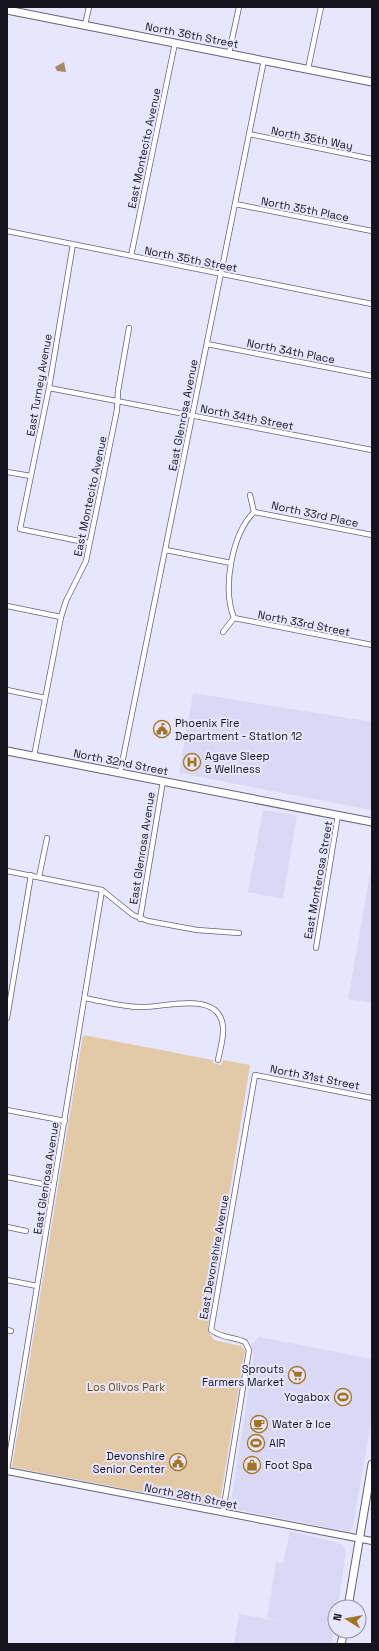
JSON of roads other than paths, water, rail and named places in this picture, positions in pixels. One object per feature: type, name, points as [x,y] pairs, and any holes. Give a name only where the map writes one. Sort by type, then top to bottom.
[{"type":"main road","name":"North 36th Street","points":[[7,10],[372,82]]},
{"type":"main road","name":"North 32nd Street","points":[[7,751],[372,822]]},
{"type":"main road","points":[[349,1599],[372,1464]]},
{"type":"street","points":[[85,25],[89,7]]},
{"type":"street","points":[[229,54],[239,7]]},
{"type":"street","points":[[308,69],[321,7]]},
{"type":"street","name":"East Montecito Avenue","points":[[131,256],[175,43]]},
{"type":"street","name":"East Glenrosa Avenue","points":[[120,773],[264,60]]},
{"type":"street","name":"North 35th Way","points":[[249,134],[372,159]]},
{"type":"street","name":"North 35th Place","points":[[235,204],[372,231]]},
{"type":"street","name":"North 35th Street","points":[[7,231],[372,304]]},
{"type":"street","name":"East Turney Avenue","points":[[72,244],[49,388],[20,529],[89,544]]},
{"type":"street","name":"East Montecito Avenue","points":[[34,756],[61,617],[66,601],[86,561],[118,401],[118,390],[129,328]]},
{"type":"street","name":"North 34th Place","points":[[207,344],[372,376]]},
{"type":"street","name":"North 34th Street","points":[[49,388],[372,450]]},
{"type":"street","points":[[7,472],[31,476]]},
{"type":"street","points":[[223,632],[234,618],[230,609],[229,573],[238,536],[247,518],[254,512],[250,495]]},
{"type":"street","name":"North 33rd Place","points":[[254,512],[372,535]]},
{"type":"street","points":[[166,550],[231,563]]},
{"type":"street","points":[[7,606],[61,617]]},
{"type":"street","name":"North 33rd Street","points":[[234,618],[372,645]]},
{"type":"street","points":[[7,690],[46,698]]},
{"type":"street","name":"East Glenrosa Avenue","points":[[140,919],[163,781]]},
{"type":"street","name":"East Monterosa Street","points":[[316,948],[338,815]]},
{"type":"street","points":[[39,877],[47,838]]},
{"type":"street","points":[[7,870],[102,890],[140,919],[197,930],[239,933]]},
{"type":"street","points":[[7,1018],[31,876]]},
{"type":"street","name":"East Glenrosa Avenue","points":[[7,1471],[102,890]]},
{"type":"street","points":[[84,998],[139,1007],[181,1002],[208,1006],[218,1014],[223,1028],[218,1060]]},
{"type":"street","name":"North 31st Street","points":[[255,1075],[372,1098]]},
{"type":"street","name":"East Devonshire Avenue","points":[[222,1512],[249,1350],[245,1342],[237,1338],[217,1335],[211,1330],[255,1075]]},
{"type":"street","points":[[7,1110],[65,1121]]},
{"type":"street","points":[[7,1178],[53,1186]]},
{"type":"street","points":[[7,1227],[26,1231]]},
{"type":"street","points":[[7,1280],[37,1286]]},
{"type":"street","name":"North 28th Street","points":[[7,1471],[372,1541]]},
{"type":"place","name":"Phoenix Fire Department - Station 12","points":[[162,729]]},
{"type":"place","name":"Agave Sleep & Wellness","points":[[192,762]]},
{"type":"place","name":"Sprouts Farmers Market","points":[[297,1375]]},
{"type":"place","name":"Yogabox","points":[[343,1397]]},
{"type":"place","name":"Water & Ice","points":[[259,1424]]},
{"type":"place","name":"AIR","points":[[256,1443]]},
{"type":"place","name":"Devonshire Senior Center","points":[[178,1462]]},
{"type":"place","name":"Foot Spa","points":[[252,1465]]},
{"type":"park label","name":"Los Olivos Park","points":[[126,1387]]}]
